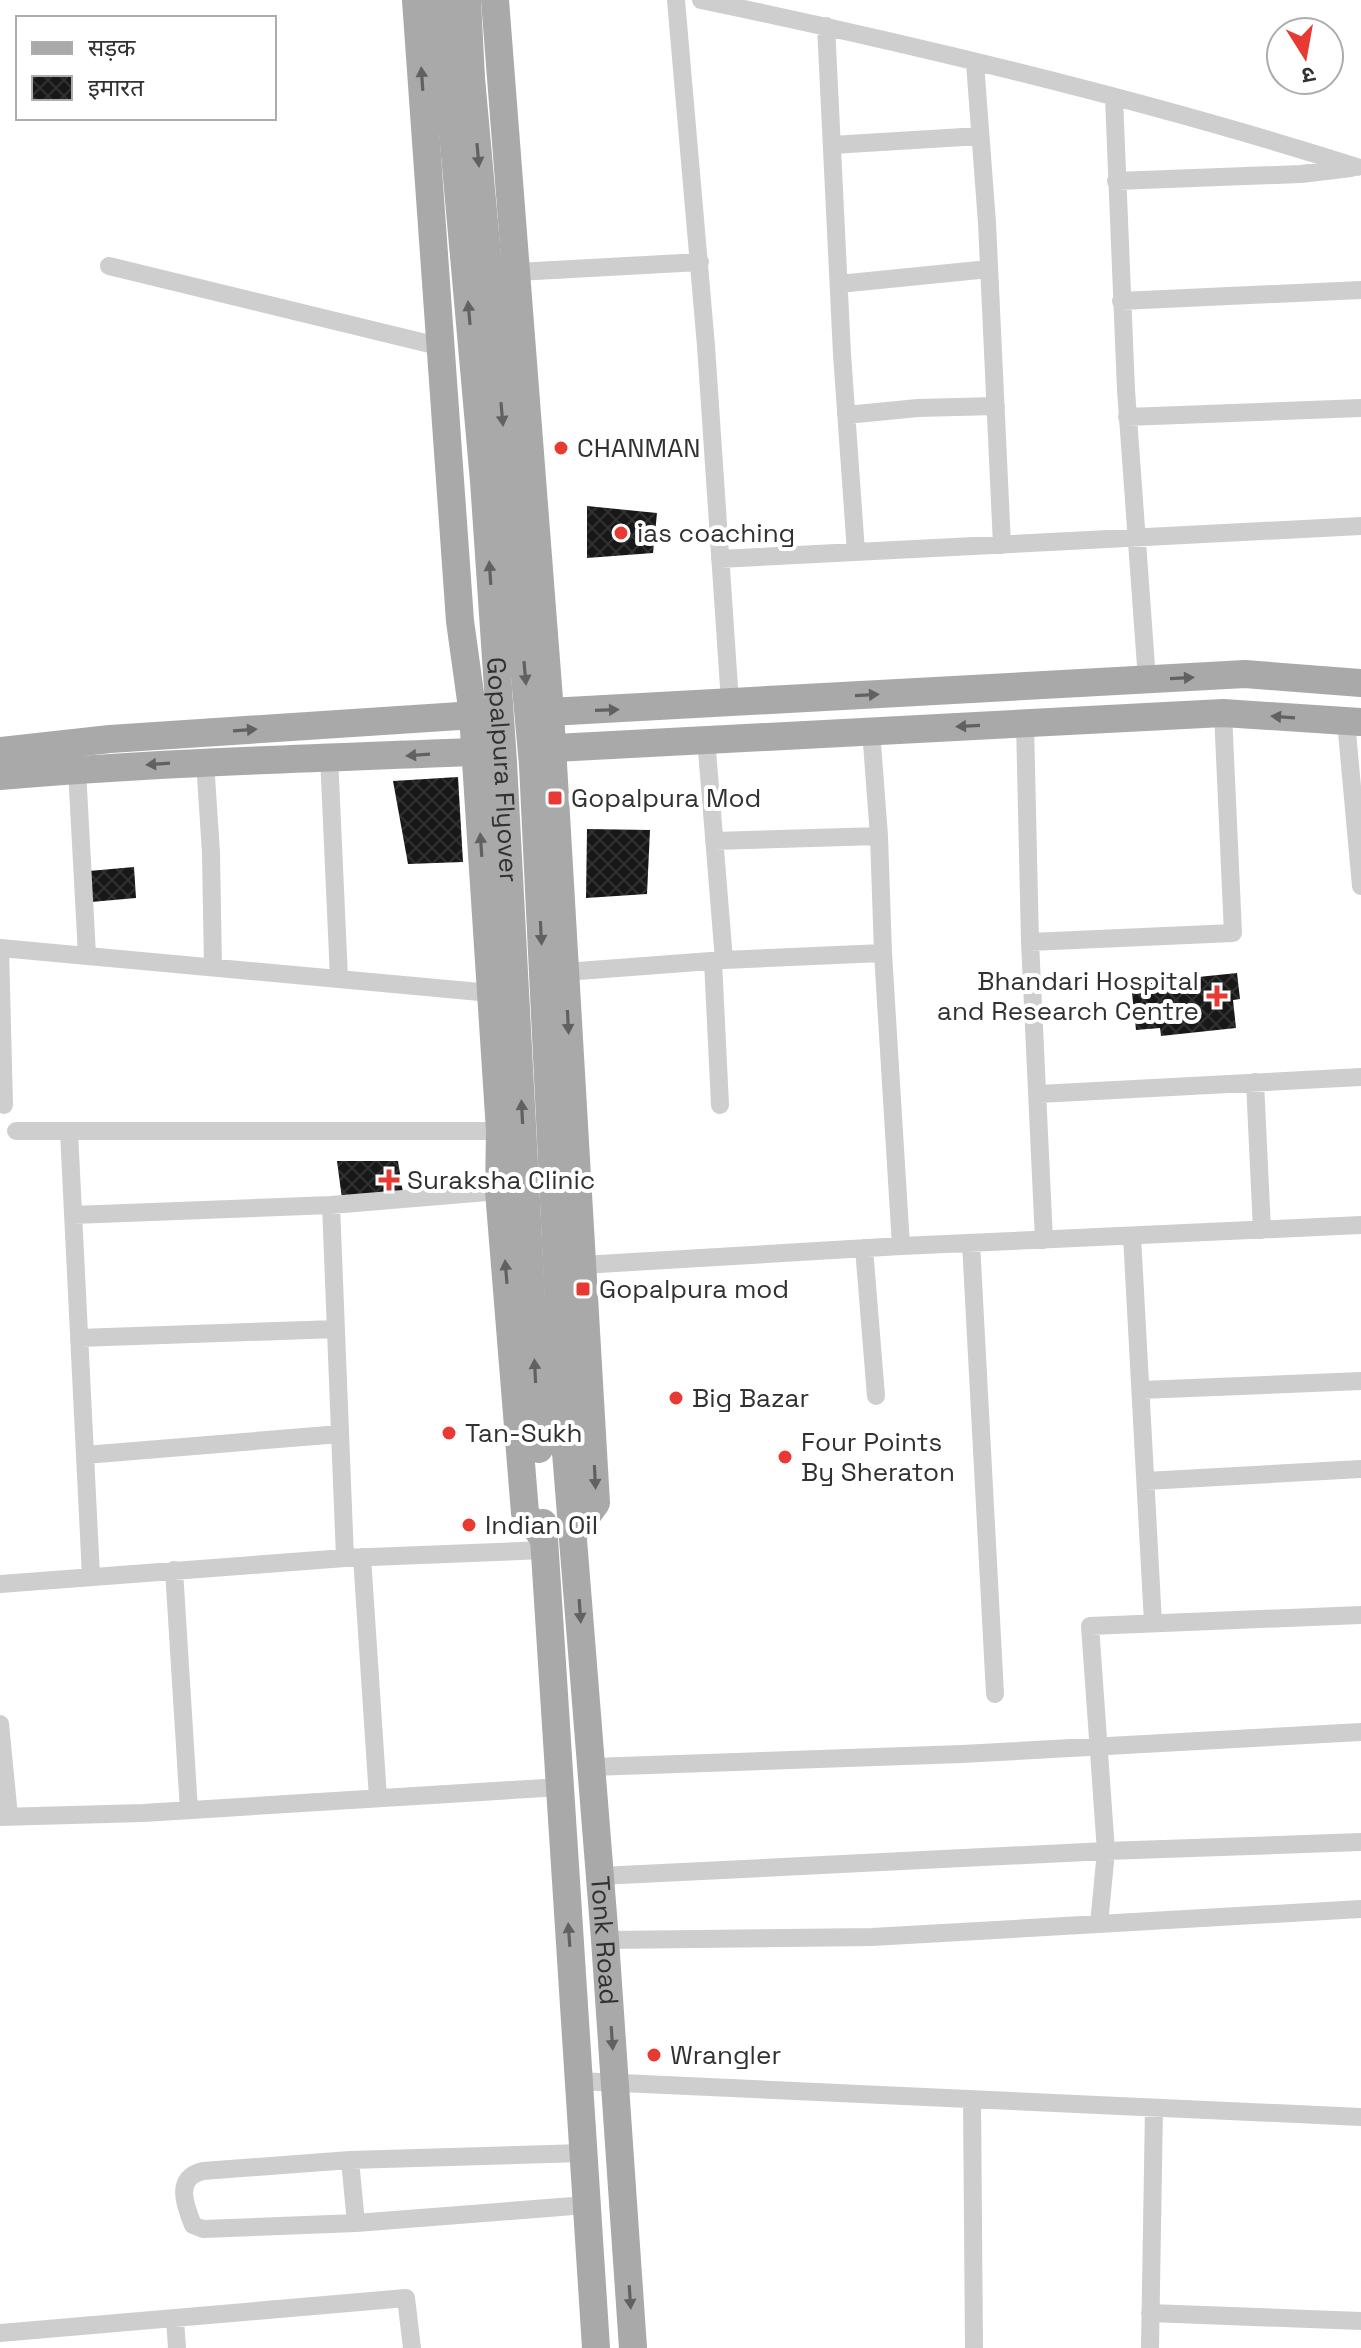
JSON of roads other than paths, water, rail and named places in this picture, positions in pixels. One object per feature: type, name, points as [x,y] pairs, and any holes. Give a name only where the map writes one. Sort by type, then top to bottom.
[{"type":"main road","points":[[416,0],[460,621],[473,715],[500,1131],[499,1191],[525,1513],[544,1545]]},
{"type":"main road","name":"Gopalpura Flyover","points":[[443,0],[484,481],[552,1451],[574,1533]]},
{"type":"main road","name":"Gopalpura Flyover","points":[[467,0],[471,78],[533,765],[552,1451],[544,1545]]},
{"type":"main road","points":[[495,0],[550,712],[596,1503],[574,1533]]},
{"type":"main road","points":[[452,498],[533,492]]},
{"type":"main road","points":[[0,751],[110,739],[473,715],[1245,674],[1361,683]]},
{"type":"main road","points":[[0,776],[205,761],[395,757],[706,738],[1223,713],[1353,722]]},
{"type":"main road","points":[[496,1076],[571,1071]]},
{"type":"main road","name":"Tonk Road","points":[[574,1533],[633,2348]]},
{"type":"main road","name":"Tonk Road","points":[[544,1545],[596,2348]]},
{"type":"street","points":[[676,0],[700,262],[730,702]]},
{"type":"street","points":[[701,0],[826,26],[1114,98],[1276,141],[1357,167],[1301,174],[1116,181]]},
{"type":"street","points":[[826,26],[856,552]]},
{"type":"street","points":[[975,63],[989,269],[1002,545]]},
{"type":"street","points":[[1114,98],[1127,417],[1147,680]]},
{"type":"street","points":[[832,145],[980,136]]},
{"type":"street","points":[[517,272],[700,262]]},
{"type":"street","points":[[109,266],[442,347]]},
{"type":"street","points":[[839,284],[989,269]]},
{"type":"street","points":[[1121,301],[1361,290]]},
{"type":"street","points":[[846,415],[918,408],[996,406]]},
{"type":"street","points":[[1127,417],[1361,408]]},
{"type":"street","points":[[720,559],[1361,526]]},
{"type":"street","points":[[1030,942],[1233,933],[1223,713]]},
{"type":"street","points":[[1353,722],[1361,886]]},
{"type":"street","points":[[1025,723],[1030,942],[1044,1240]]},
{"type":"street","points":[[871,730],[901,1246]]},
{"type":"street","points":[[706,738],[714,841],[720,1105]]},
{"type":"street","points":[[329,756],[339,978]]},
{"type":"street","points":[[205,761],[211,853],[213,967]]},
{"type":"street","points":[[77,770],[87,955]]},
{"type":"street","points":[[714,841],[879,836]]},
{"type":"street","points":[[4,1105],[0,948],[491,993]]},
{"type":"street","points":[[565,972],[883,953]]},
{"type":"street","points":[[1039,1094],[1361,1077]]},
{"type":"street","points":[[1255,1082],[1262,1230]]},
{"type":"street","points":[[16,1131],[500,1131]]},
{"type":"street","points":[[69,1132],[91,1576]]},
{"type":"street","points":[[73,1215],[331,1205],[499,1191]]},
{"type":"street","points":[[331,1205],[340,1434],[378,1798]]},
{"type":"street","points":[[582,1265],[901,1246],[1361,1225]]},
{"type":"street","points":[[1132,1236],[1153,1623]]},
{"type":"street","points":[[971,1243],[995,1694]]},
{"type":"street","points":[[864,1248],[876,1396]]},
{"type":"street","points":[[79,1338],[336,1329]]},
{"type":"street","points":[[1141,1390],[1361,1381]]},
{"type":"street","points":[[85,1455],[340,1434]]},
{"type":"street","points":[[1146,1481],[1361,1469]]},
{"type":"street","points":[[0,1584],[544,1545]]},
{"type":"street","points":[[174,1570],[189,1810]]},
{"type":"street","points":[[1099,1924],[1106,1851],[1090,1626],[1361,1615]]},
{"type":"street","points":[[0,1724],[4,1817],[189,1810],[560,1787]]},
{"type":"street","points":[[592,1767],[962,1754],[1361,1732]]},
{"type":"street","points":[[600,1876],[1361,1842]]},
{"type":"street","points":[[605,1940],[872,1937],[1361,1909]]},
{"type":"street","points":[[578,2081],[1361,2117]]},
{"type":"street","points":[[972,2099],[974,2348]]},
{"type":"street","points":[[1150,2348],[1154,2108]]},
{"type":"street","points":[[583,2153],[350,2160],[203,2171],[191,2175],[184,2191],[193,2225],[203,2229],[356,2223],[586,2205]]},
{"type":"street","points":[[350,2160],[356,2223]]},
{"type":"street","points":[[0,2333],[28,2340],[175,2319],[406,2298],[412,2348]]},
{"type":"street","points":[[1150,2313],[1361,2321]]},
{"type":"street","points":[[175,2319],[177,2348]]},
{"type":"place","name":"CHANMAN","points":[[561,448]]},
{"type":"place","name":"ias coaching","points":[[621,533]]},
{"type":"place","name":"Gopalpura Mod","points":[[555,798]]},
{"type":"place","name":"Bhandari Hospital and Research Centre","points":[[1217,996]]},
{"type":"place","name":"Suraksha Clinic","points":[[389,1180]]},
{"type":"place","name":"Gopalpura mod","points":[[583,1289]]},
{"type":"place","name":"Big Bazar","points":[[676,1398]]},
{"type":"place","name":"Tan-Sukh","points":[[449,1433]]},
{"type":"place","name":"Four Points By Sheraton","points":[[785,1457]]},
{"type":"place","name":"Indian Oil","points":[[469,1525]]},
{"type":"place","name":"Wrangler","points":[[654,2055]]}]
